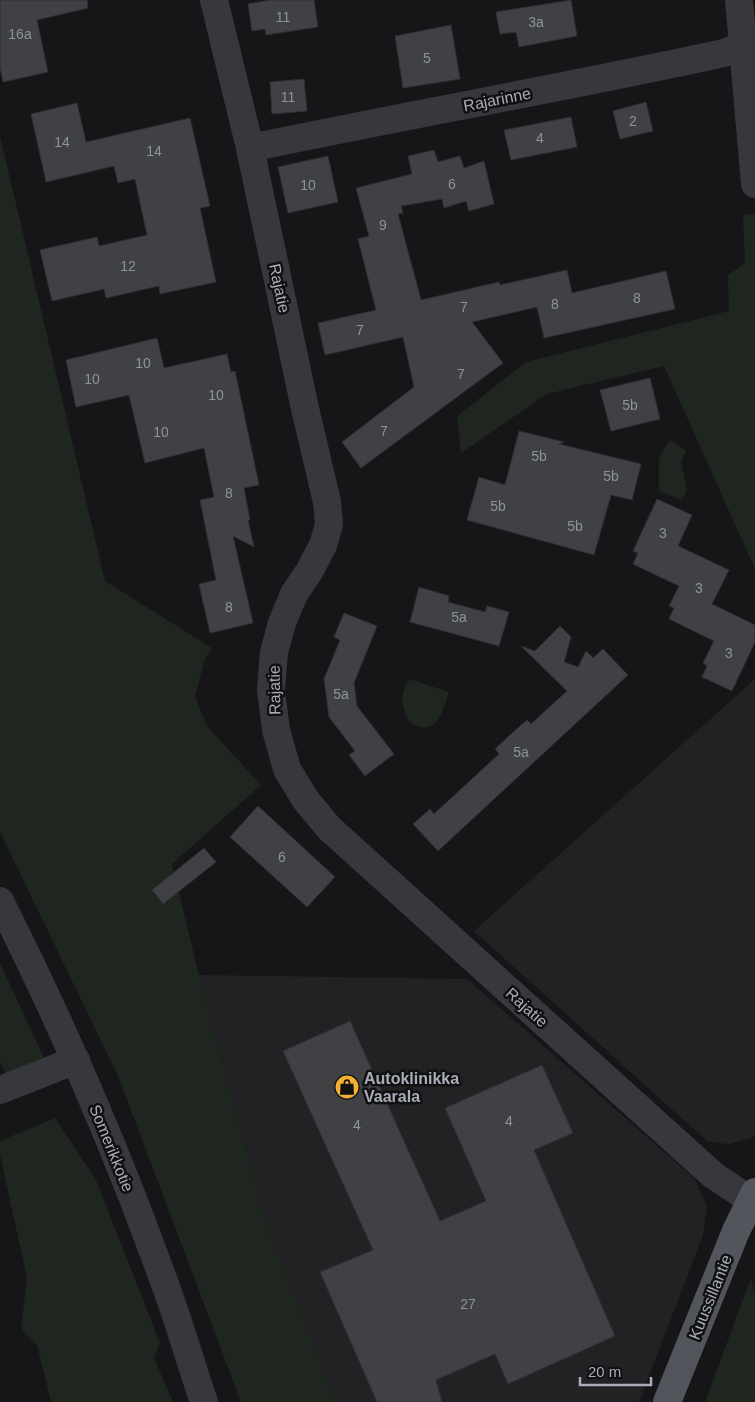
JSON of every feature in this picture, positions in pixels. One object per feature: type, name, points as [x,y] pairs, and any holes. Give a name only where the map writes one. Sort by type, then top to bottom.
[{"type":"main road","name":"Kuussillantie","points":[[667,1402],[753,1196]]},
{"type":"street","name":"Rajatie","points":[[214,0],[250,148],[304,404],[327,502],[329,525],[323,545],[310,570],[294,594],[282,623],[274,652],[271,690],[276,730],[287,769],[305,799],[329,828],[713,1175],[753,1196]]},
{"type":"street","points":[[739,0],[754,194]]},
{"type":"street","name":"Rajarinne","points":[[250,148],[601,80],[724,53],[742,46]]},
{"type":"street","name":"Somerikkotie","points":[[0,901],[76,1060],[122,1172],[166,1287],[204,1402]]},
{"type":"street","points":[[0,1090],[76,1060]]},
{"type":"shaded area","points":[[0,136],[105,581],[212,648],[205,659],[195,696],[207,726],[261,785],[172,864],[199,975],[268,1227],[337,1402],[241,1402],[118,1076],[0,832]]},
{"type":"shaded area","points":[[755,213],[755,569],[664,366],[547,394],[461,453],[457,416],[526,362],[729,311],[728,275],[745,263],[743,215]]},
{"type":"shaded area","points":[[670,440],[686,451],[681,462],[687,492],[681,500],[659,491],[659,457]]},
{"type":"shaded area","points":[[409,679],[449,692],[441,715],[432,726],[418,726],[409,722],[403,696]]},
{"type":"shaded area","points":[[755,679],[755,1134],[751,1138],[729,1144],[708,1142],[474,931]]},
{"type":"shaded area","points":[[0,963],[44,1058],[7,1076],[0,1062]]},
{"type":"shaded area","points":[[199,975],[467,979],[695,1179],[707,1206],[703,1235],[639,1402],[337,1402],[268,1227]]},
{"type":"shaded area","points":[[55,1118],[96,1180],[160,1343],[154,1358],[173,1402],[51,1402],[37,1345],[21,1329],[27,1278],[0,1155],[0,1141]]},
{"type":"shaded area","points":[[751,1278],[755,1295],[755,1402],[705,1402]]},
{"type":"building","points":[[0,0],[87,0],[88,8],[37,20],[48,72],[3,82],[0,68]]},
{"type":"building","points":[[270,0],[314,0],[318,27],[266,35],[265,29],[252,31],[248,4]]},
{"type":"building","points":[[571,0],[577,36],[519,47],[516,32],[500,34],[496,12]]},
{"type":"building","points":[[451,25],[460,79],[403,88],[395,36]]},
{"type":"building","points":[[304,79],[307,111],[272,114],[270,82]]},
{"type":"building","points":[[646,102],[653,131],[620,139],[613,111]]},
{"type":"building","points":[[77,103],[86,142],[190,118],[210,206],[200,208],[216,282],[160,294],[159,286],[106,298],[104,289],[52,301],[40,250],[97,237],[99,246],[147,235],[135,179],[118,183],[114,166],[46,182],[31,114]]},
{"type":"building","points":[[571,117],[577,147],[511,160],[504,130]]},
{"type":"building","points":[[434,150],[438,162],[460,156],[464,168],[484,161],[494,204],[469,211],[466,201],[444,208],[442,199],[401,206],[403,213],[398,214],[421,300],[499,282],[500,285],[567,270],[572,293],[666,271],[675,309],[544,338],[537,307],[472,322],[503,363],[361,468],[342,442],[414,387],[403,337],[325,355],[318,323],[376,310],[358,239],[369,236],[356,188],[412,174],[408,156]]},
{"type":"building","points":[[328,156],[338,202],[288,213],[278,167]]},
{"type":"building","points":[[157,338],[164,368],[227,354],[231,372],[235,371],[259,485],[244,488],[254,547],[233,536],[253,623],[210,633],[199,584],[216,580],[200,500],[214,497],[204,448],[145,463],[129,395],[76,407],[66,360]]},
{"type":"building","points":[[650,378],[660,419],[611,431],[600,390]]},
{"type":"building","points":[[519,431],[564,442],[559,444],[641,464],[632,500],[611,495],[594,555],[467,520],[479,477],[505,485]]},
{"type":"building","points":[[657,499],[692,515],[678,546],[729,570],[712,604],[755,625],[755,642],[732,691],[702,677],[707,666],[703,663],[714,641],[669,619],[674,608],[669,606],[679,586],[633,564],[638,553],[633,551]]},
{"type":"building","points":[[419,587],[449,596],[448,602],[485,612],[487,606],[509,612],[499,646],[410,622]]},
{"type":"building","points":[[344,613],[377,626],[354,683],[357,706],[394,754],[365,776],[349,755],[355,751],[329,717],[324,679],[340,640],[334,637]]},
{"type":"building","points":[[560,626],[571,637],[564,662],[578,667],[586,651],[593,658],[603,649],[628,675],[438,851],[413,824],[430,809],[434,814],[499,754],[495,749],[511,734],[527,720],[531,724],[567,691],[521,646],[535,651]]},
{"type":"building","points":[[258,806],[335,877],[307,907],[230,837]]},
{"type":"building","points":[[204,848],[216,862],[163,904],[152,890]]},
{"type":"building","points":[[350,1021],[440,1221],[486,1201],[445,1108],[542,1065],[573,1133],[534,1150],[615,1336],[508,1384],[495,1354],[436,1380],[442,1402],[377,1402],[320,1272],[373,1250],[283,1051]]},
{"type":"place","name":"Autoklinikka Vaarala","points":[[347,1087]]}]
